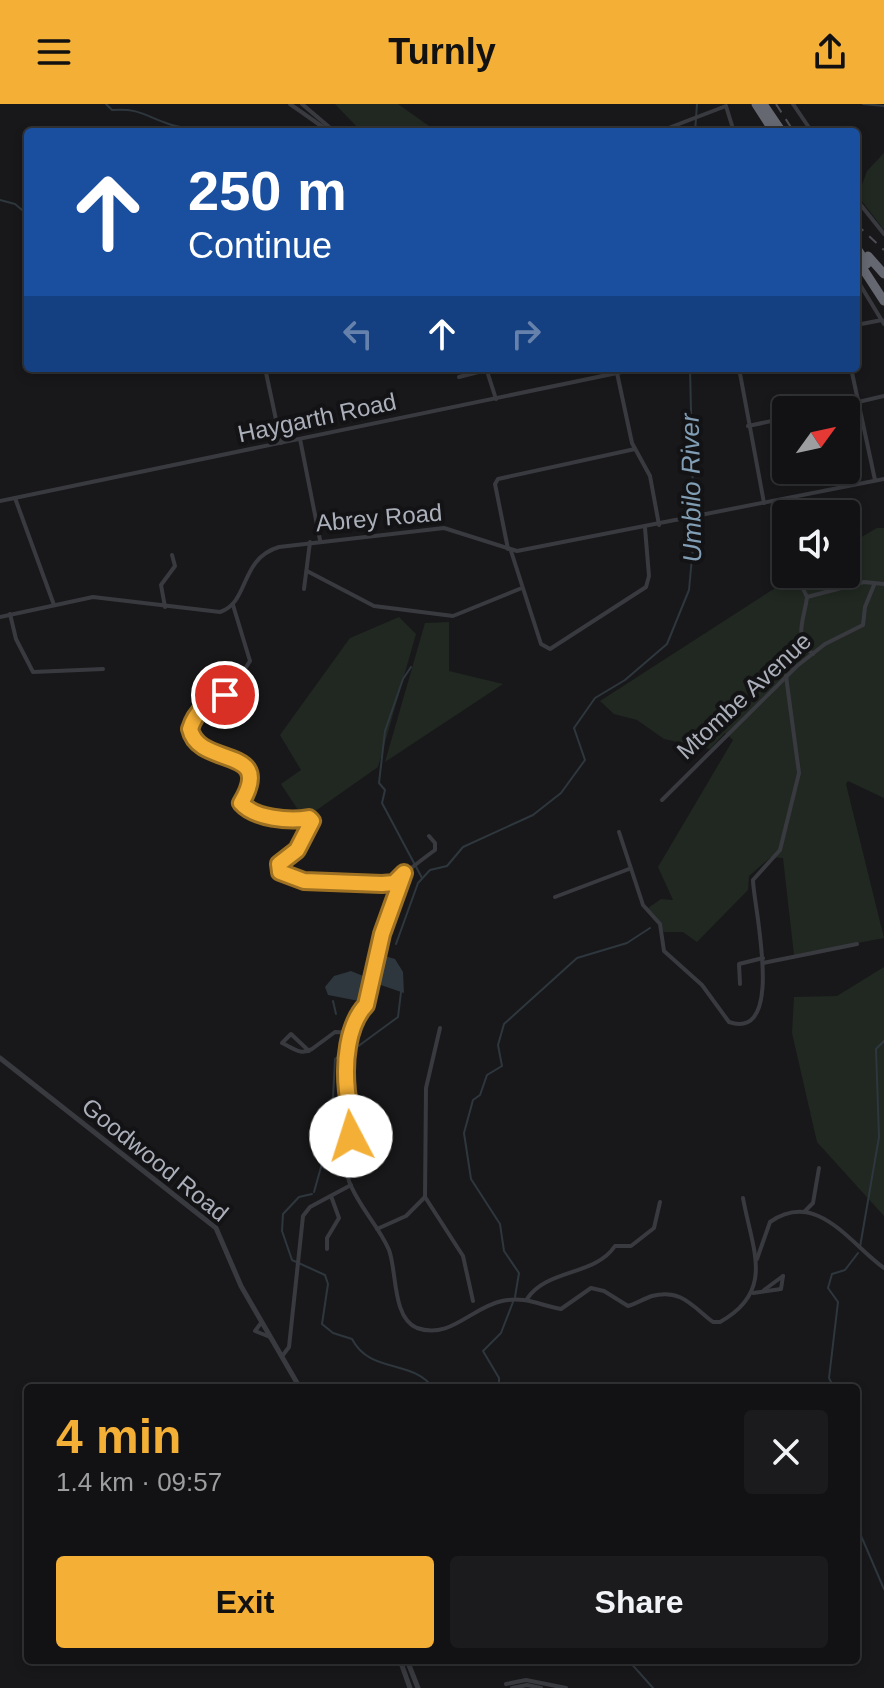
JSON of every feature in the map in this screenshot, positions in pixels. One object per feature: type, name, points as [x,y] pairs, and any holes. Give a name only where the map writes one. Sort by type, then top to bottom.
[{"type":"highway","points":[[756,104],[771,128]]},
{"type":"highway","points":[[763,104],[779,128]]},
{"type":"highway","points":[[860,246],[884,274]]},
{"type":"highway","points":[[860,253],[884,290]]},
{"type":"highway","points":[[860,264],[884,301]]},
{"type":"street","points":[[290,104],[327,128]]},
{"type":"street","points":[[302,104],[329,128]]},
{"type":"street","points":[[793,104],[809,128]]},
{"type":"street","points":[[668,128],[726,106],[733,128]]},
{"type":"street","points":[[860,204],[884,234]]},
{"type":"street","points":[[860,285],[883,322],[860,325]]},
{"type":"street","points":[[266,372],[281,443]]},
{"type":"street","points":[[459,377],[476,372]]},
{"type":"street","points":[[487,372],[493,400]]},
{"type":"street","name":"Haygarth Road","points":[[0,501],[622,372]]},
{"type":"street","points":[[740,372],[764,503]]},
{"type":"street","points":[[852,372],[857,396]]},
{"type":"street","points":[[617,373],[635,449],[650,476],[659,525]]},
{"type":"street","points":[[860,403],[884,396]]},
{"type":"street","points":[[860,408],[875,480]]},
{"type":"street","points":[[748,426],[772,421]]},
{"type":"street","points":[[300,439],[320,540]]},
{"type":"street","points":[[635,449],[498,479],[495,484],[509,551],[541,644],[547,649],[556,647],[646,587],[649,576],[645,528]]},
{"type":"street","points":[[871,462],[878,476],[884,479]]},
{"type":"street","name":"Abrey Road","points":[[233,605],[245,576],[259,557],[273,549],[320,540],[447,528],[509,551],[645,528],[884,479]]},
{"type":"street","points":[[15,498],[54,605]]},
{"type":"street","points":[[304,589],[310,542]]},
{"type":"street","points":[[165,607],[161,585],[175,566],[172,555]]},
{"type":"street","points":[[307,571],[372,606],[453,616],[522,588]]},
{"type":"street","points":[[807,597],[864,582],[884,584]]},
{"type":"street","name":"Mtombe Avenue","points":[[662,800],[803,661],[863,625],[865,607],[874,585]]},
{"type":"street","points":[[803,588],[807,597],[801,623],[806,647],[803,661]]},
{"type":"street","points":[[0,617],[96,597],[217,612],[233,605],[250,661],[231,691],[203,706],[190,729],[193,738],[207,749],[242,761],[250,772],[242,805],[275,818],[309,818],[312,821],[297,850],[278,866],[281,873],[304,881],[394,883],[435,850],[435,843],[429,836]]},
{"type":"street","points":[[10,614],[16,639],[33,673],[103,669]]},
{"type":"street","points":[[806,647],[813,654]]},
{"type":"street","points":[[619,832],[629,869],[645,908],[660,924],[664,951],[702,985],[729,1022],[745,1023],[758,1012],[763,960],[753,880],[780,850],[800,769],[786,676]]},
{"type":"street","points":[[555,897],[629,869]]},
{"type":"street","points":[[404,873],[382,934],[365,1006],[357,1014],[346,1078],[352,1115],[346,1163],[351,1185],[389,1250],[403,1313],[415,1327],[443,1330],[491,1304],[527,1299],[561,1309],[591,1288],[604,1291],[628,1306],[652,1296],[677,1296],[692,1302],[710,1320],[718,1323],[752,1295],[783,1288],[783,1277],[778,1276],[760,1293]]},
{"type":"street","points":[[740,984],[739,964],[857,944]]},
{"type":"street","points":[[440,1028],[426,1088],[425,1197],[462,1254],[473,1301]]},
{"type":"street","points":[[309,1051],[291,1034],[283,1040],[282,1043],[298,1052],[309,1051],[340,1030],[352,1033]]},
{"type":"street","name":"Goodwood Road","points":[[0,1058],[216,1228],[241,1286],[298,1384]]},
{"type":"street","points":[[352,1115],[378,1111]]},
{"type":"street","points":[[752,1295],[756,1262],[770,1222],[804,1212],[812,1205],[819,1168]]},
{"type":"street","points":[[283,1355],[289,1347],[304,1215],[351,1185]]},
{"type":"street","points":[[327,1249],[327,1238],[339,1218],[331,1196]]},
{"type":"street","points":[[377,1229],[406,1216],[425,1197]]},
{"type":"street","points":[[743,1198],[756,1262]]},
{"type":"street","points":[[527,1299],[537,1287],[607,1258],[615,1246],[634,1245],[654,1228],[660,1202]]},
{"type":"street","points":[[804,1212],[828,1219],[884,1268]]},
{"type":"street","points":[[262,1321],[255,1331],[266,1335],[277,1345]]},
{"type":"street","points":[[401,1664],[410,1688]]},
{"type":"street","points":[[409,1664],[418,1688]]},
{"type":"street","points":[[506,1684],[526,1680],[566,1688]]},
{"type":"street","points":[[512,1688],[527,1685],[541,1688]]},
{"type":"shaded area","points":[[335,104],[398,104],[429,128],[358,128]]},
{"type":"shaded area","points":[[884,153],[884,230],[860,199],[867,171]]},
{"type":"shaded area","points":[[877,528],[884,528],[884,798],[848,781],[846,784],[884,938],[794,955],[783,858],[771,857],[749,876],[748,890],[697,942],[683,932],[664,932],[648,908],[661,899],[673,900],[658,867],[733,740],[725,733],[710,749],[664,739],[637,720],[614,714],[600,701],[775,588],[860,588],[860,538]]},
{"type":"shaded area","points":[[399,617],[416,634],[378,767],[304,819],[281,784],[301,770],[280,735],[350,638]]},
{"type":"shaded area","points":[[449,622],[449,671],[503,684],[385,762],[425,623]]},
{"type":"shaded area","points":[[385,956],[395,959],[403,972],[404,993],[375,983],[380,960]]},
{"type":"shaded area","points":[[884,967],[884,1216],[817,1142],[792,1033],[794,997],[837,996]]},
{"type":"shaded area","points":[[351,971],[368,978],[359,1001],[328,995],[325,987],[334,976]]},
{"type":"waterway","points":[[106,104],[112,110],[135,111],[183,128]]},
{"type":"waterway","name":"Umbilo River","points":[[695,128],[697,104]]},
{"type":"waterway","points":[[863,104],[884,106]]},
{"type":"waterway","points":[[219,128],[237,127]]},
{"type":"waterway","points":[[0,200],[15,204],[24,212]]},
{"type":"waterway","name":"Umbilo River","points":[[396,944],[418,883],[430,870],[447,866],[463,847],[533,815],[561,793],[585,760],[574,728],[595,698],[625,680],[667,644],[689,590],[694,536],[690,372]]},
{"type":"waterway","points":[[411,667],[403,679],[385,731],[379,783],[385,790],[382,803],[422,878]]},
{"type":"waterway","points":[[515,1297],[519,1273],[504,1251],[500,1224],[471,1179],[464,1133],[473,1100],[480,1095],[487,1075],[502,1066],[498,1045],[504,1024],[577,958],[627,943],[650,928]]},
{"type":"waterway","name":"Umbilo River","points":[[353,1050],[398,1017],[401,992]]},
{"type":"waterway","name":"Umbilo River","points":[[333,1001],[336,1014]]},
{"type":"waterway","points":[[860,1247],[879,1137],[876,1049],[884,1041]]},
{"type":"waterway","name":"Umbilo River","points":[[340,1141],[340,1119],[333,1098],[335,1059],[343,1053]]},
{"type":"waterway","name":"Umbilo River","points":[[314,1192],[325,1153],[338,1145]]},
{"type":"waterway","name":"Umbilo River","points":[[312,1194],[299,1197],[283,1214],[282,1231],[292,1260],[325,1275],[328,1284],[322,1324],[333,1333],[352,1339],[369,1357],[414,1373],[429,1384]]},
{"type":"waterway","points":[[832,1384],[829,1378],[838,1302],[828,1288],[832,1274],[845,1270],[858,1253]]},
{"type":"waterway","points":[[499,1384],[499,1378],[483,1351],[501,1333],[513,1302]]},
{"type":"waterway","points":[[860,1533],[884,1589]]},
{"type":"waterway","name":"Umbilo River","points":[[632,1664],[653,1688]]},
{"type":"railway","points":[[776,104],[791,128]]},
{"type":"railway","points":[[860,228],[884,250]]},
{"type":"route","points":[[225,695],[203,706],[191,723],[193,738],[214,753],[242,761],[247,766],[250,776],[247,794],[241,801],[244,807],[275,818],[309,818],[312,821],[297,850],[277,867],[280,872],[304,881],[372,884],[394,883],[400,873],[404,873],[382,934],[367,988],[366,1005],[357,1013],[349,1046],[346,1078],[353,1121],[351,1136]]}]
